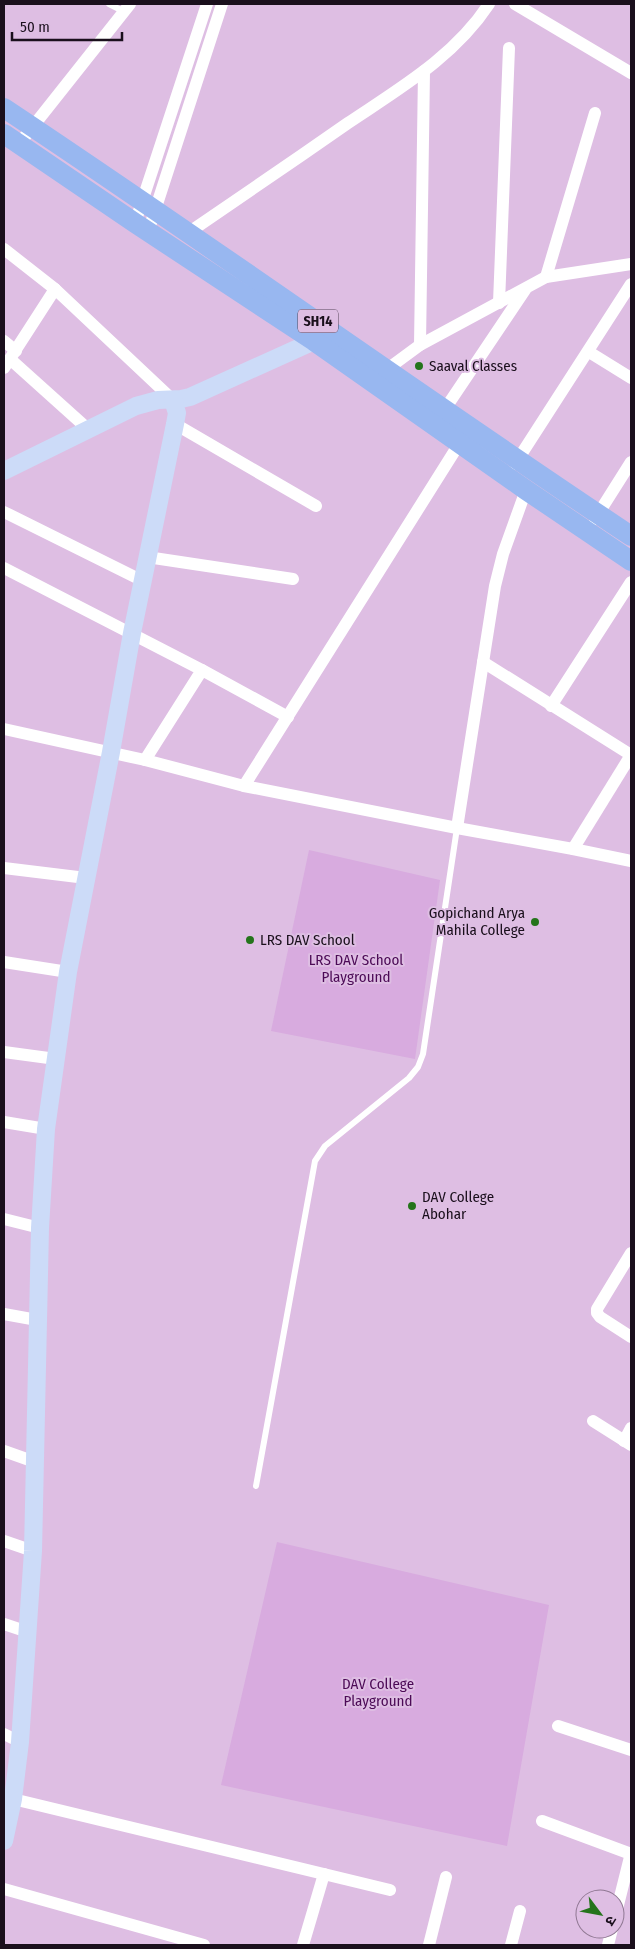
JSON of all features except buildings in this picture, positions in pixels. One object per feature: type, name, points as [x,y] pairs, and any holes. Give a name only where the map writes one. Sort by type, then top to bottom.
[{"type":"main road","name":"SH14","points":[[4,108],[188,233],[379,375],[459,444],[631,561]]},
{"type":"main road","name":"SH14","points":[[11,139],[314,341],[445,409],[631,536]]},
{"type":"street","points":[[141,227],[221,8],[206,4],[149,205]]},
{"type":"street","points":[[188,233],[424,71],[464,38],[478,22],[489,4]]},
{"type":"street","points":[[515,4],[631,73]]},
{"type":"street","points":[[11,139],[32,127],[127,8]]},
{"type":"street","points":[[499,303],[509,48]]},
{"type":"street","points":[[420,345],[424,71]]},
{"type":"street","points":[[546,277],[595,113]]},
{"type":"street","points":[[4,249],[55,289],[173,400],[176,413],[142,581],[68,972],[46,1129],[37,1320],[33,1551],[20,1742],[13,1799],[6,1819],[4,1841]]},
{"type":"street","points":[[379,375],[420,345],[546,277],[631,264]]},
{"type":"street","points":[[507,477],[631,284]]},
{"type":"street","points":[[445,409],[526,288]]},
{"type":"street","points":[[10,359],[55,289]]},
{"type":"street","points":[[4,341],[10,359],[89,430]]},
{"type":"street","points":[[4,471],[136,406],[158,400],[190,397],[314,341]]},
{"type":"street","points":[[589,352],[631,378]]},
{"type":"street","points":[[175,424],[316,506]]},
{"type":"street","points":[[244,786],[459,444]]},
{"type":"street","points":[[587,531],[631,462]]},
{"type":"street","points":[[457,828],[495,586],[503,554],[526,490]]},
{"type":"street","points":[[4,512],[142,581]]},
{"type":"street","points":[[147,557],[293,579]]},
{"type":"street","points":[[4,568],[132,633],[288,717]]},
{"type":"street","points":[[551,706],[631,582]]},
{"type":"street","points":[[483,662],[631,755],[573,849]]},
{"type":"street","points":[[145,760],[202,670]]},
{"type":"street","points":[[4,729],[145,760],[244,786],[573,849],[631,862]]},
{"type":"street","points":[[4,868],[86,878]]},
{"type":"street","points":[[4,962],[68,972]]},
{"type":"street","points":[[4,1052],[56,1059]]},
{"type":"street","points":[[4,1122],[46,1129]]},
{"type":"street","points":[[4,1219],[40,1228]]},
{"type":"street","points":[[631,1253],[597,1309],[597,1314],[600,1318],[631,1337]]},
{"type":"street","points":[[4,1314],[37,1320]]},
{"type":"street","points":[[593,1421],[628,1443],[631,1428]]},
{"type":"street","points":[[4,1451],[35,1462]]},
{"type":"street","points":[[4,1541],[33,1551]]},
{"type":"street","points":[[4,1624],[28,1632]]},
{"type":"street","points":[[558,1726],[631,1750]]},
{"type":"street","points":[[4,1734],[20,1742]]},
{"type":"street","points":[[13,1799],[390,1890]]},
{"type":"street","points":[[542,1821],[630,1858],[622,1889]]},
{"type":"street","points":[[303,1945],[324,1874]]},
{"type":"street","points":[[429,1945],[446,1877]]},
{"type":"street","points":[[4,1889],[204,1945]]},
{"type":"street","points":[[511,1945],[520,1911]]},
{"type":"lane","points":[[109,4],[127,8]]},
{"type":"lane","points":[[256,1486],[315,1161],[325,1146],[409,1078],[418,1066],[423,1054],[457,828]]},
{"type":"green space","name":"LRS DAV School Playground","points":[[309,850],[440,880],[415,1059],[271,1031]]},
{"type":"green space","name":"DAV College Playground","points":[[277,1542],[549,1605],[507,1846],[221,1785]]},
{"type":"place","name":"Saaval Classes","points":[[419,366]]},
{"type":"place","name":"Gopichand Arya Mahila College","points":[[535,922]]},
{"type":"place","name":"LRS DAV School","points":[[250,940]]},
{"type":"place","name":"DAV College Abohar","points":[[412,1206]]}]
